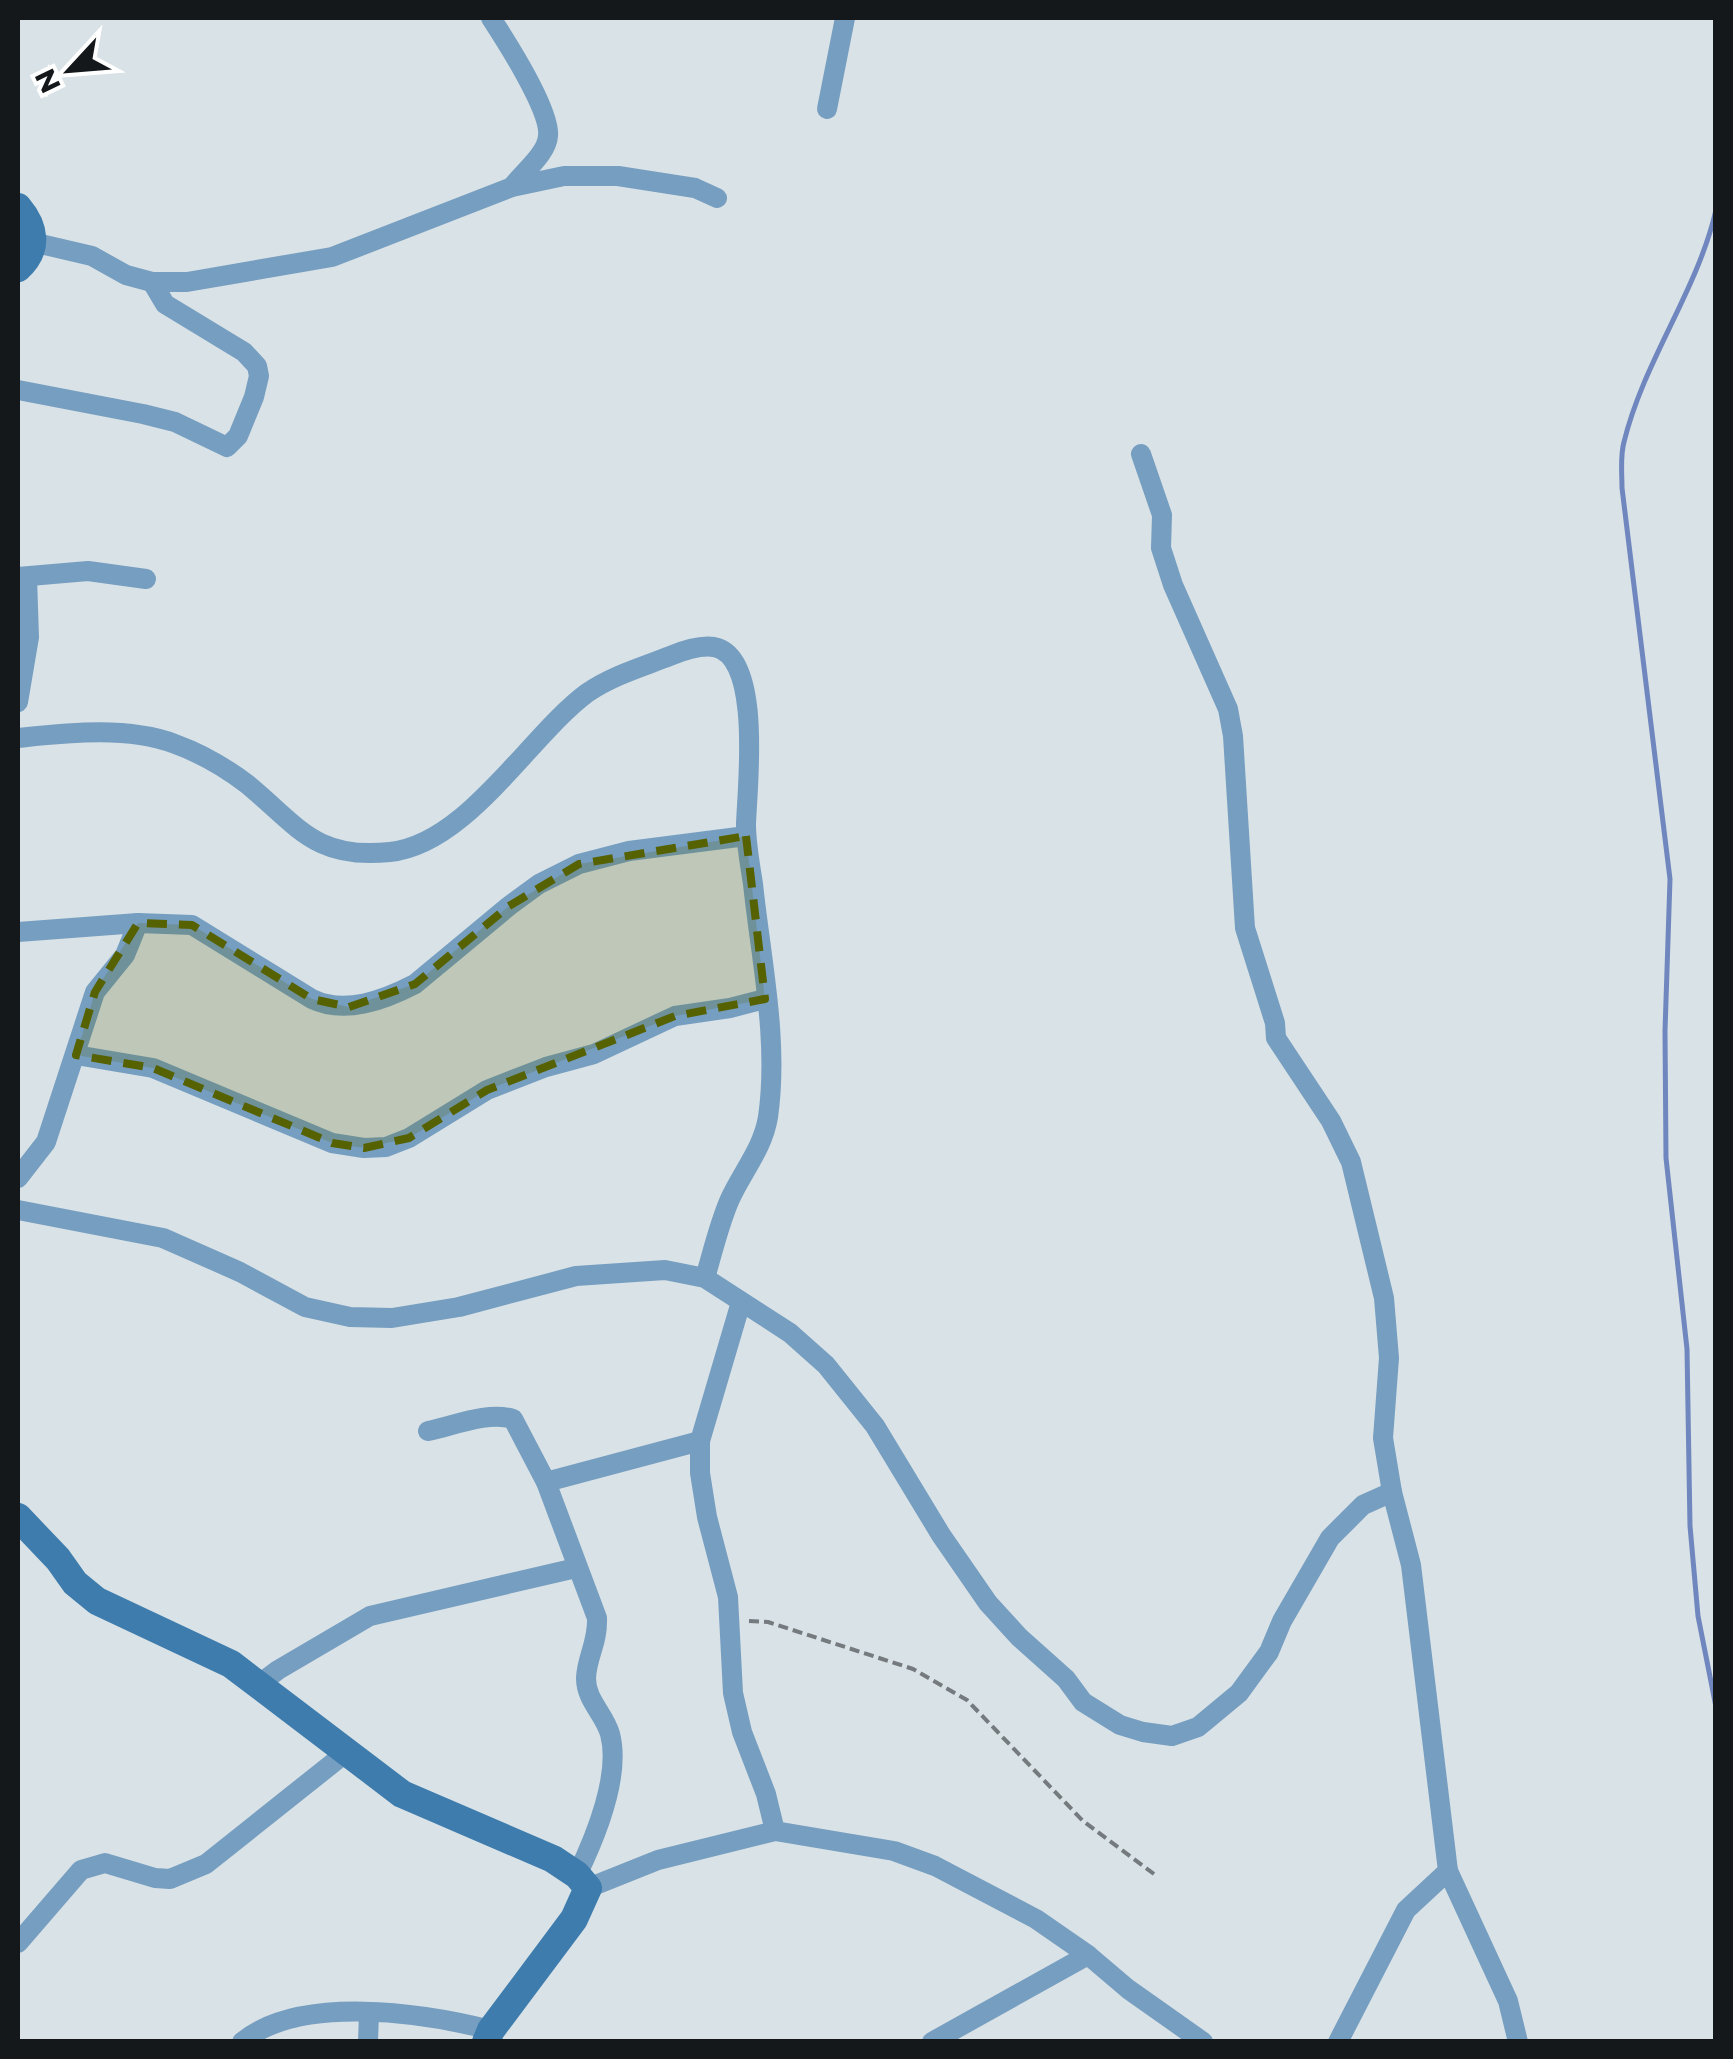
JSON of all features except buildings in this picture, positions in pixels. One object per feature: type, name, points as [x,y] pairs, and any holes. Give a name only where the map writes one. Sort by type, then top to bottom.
[{"type":"main road","points":[[18,207],[30,221],[32,242],[29,257],[18,268]]},
{"type":"main road","points":[[18,1518],[85,1594],[231,1664],[402,1794],[554,1859],[582,1881],[574,1918],[489,2036]]},
{"type":"street","points":[[492,18],[533,91],[548,136],[544,148],[512,187]]},
{"type":"street","points":[[828,109],[845,18]]},
{"type":"street","points":[[32,242],[92,256],[126,275],[152,282],[214,279],[332,257],[512,187],[564,176],[618,176],[695,188],[717,198]]},
{"type":"street","points":[[18,390],[175,422],[227,447],[235,442],[254,397],[257,366],[244,352],[165,304],[152,282]]},
{"type":"street","points":[[1142,454],[1162,515],[1160,548],[1228,709],[1245,928],[1275,1022],[1276,1038],[1331,1121],[1351,1162],[1359,1192],[1384,1298],[1389,1358],[1383,1438],[1411,1565],[1448,1871],[1508,2001],[1518,2042]]},
{"type":"street","points":[[18,702],[29,637],[22,577],[88,571],[146,580]]},
{"type":"street","points":[[18,738],[100,732],[173,742],[226,768],[287,822],[320,845],[358,853],[392,852],[417,846],[487,796],[541,736],[588,692],[676,653],[713,647],[722,650],[736,668],[748,714],[746,836],[772,1043],[767,1121],[756,1155],[732,1194],[706,1278]]},
{"type":"street","points":[[18,932],[138,923],[192,924],[329,1008],[350,1006],[415,984],[539,884],[579,864],[600,856],[658,846],[746,836]]},
{"type":"street","points":[[18,1178],[46,1142],[94,992],[125,954],[138,923]]},
{"type":"street","points":[[76,1055],[152,1068],[332,1143],[375,1148],[409,1138],[487,1090],[594,1054],[675,1016],[765,999]]},
{"type":"street","points":[[18,1210],[163,1238],[305,1306],[350,1317],[392,1318],[459,1307],[576,1276],[665,1270],[706,1278],[790,1333],[826,1364],[852,1394],[988,1603],[1018,1637],[1048,1660],[1083,1702],[1120,1725],[1143,1732],[1172,1736],[1198,1727],[1239,1693],[1270,1652],[1282,1621],[1330,1538],[1363,1505],[1392,1492]]},
{"type":"street","points":[[741,1302],[700,1441],[707,1517],[724,1574],[733,1692],[775,1831]]},
{"type":"street","points":[[428,1432],[485,1418],[514,1419],[546,1482],[597,1618],[598,1639],[586,1678],[591,1703],[610,1735],[613,1764],[582,1881]]},
{"type":"street","points":[[546,1482],[700,1441]]},
{"type":"street","points":[[258,1685],[370,1616],[576,1568]]},
{"type":"street","points":[[18,1943],[82,1870],[105,1863],[155,1878],[184,1876],[206,1864],[348,1750]]},
{"type":"street","points":[[582,1881],[775,1831],[894,1851],[935,1866],[1036,1918],[1203,2042]]},
{"type":"street","points":[[1338,2042],[1406,1910],[1448,1871]]},
{"type":"street","points":[[932,2042],[1088,1955]]},
{"type":"street","points":[[242,2042],[286,2020],[369,2013],[424,2016],[489,2036]]},
{"type":"street","points":[[368,2042],[369,2013]]},
{"type":"path","points":[[729,1621],[768,1622],[913,1669],[967,1700],[1082,1821],[1154,1874]]},
{"type":"highlighted area","points":[[746,836],[765,999],[675,1016],[487,1090],[409,1138],[364,1148],[332,1143],[153,1068],[76,1055],[95,992],[138,923],[192,925],[312,999],[349,1007],[415,984],[509,906],[579,864]]},
{"type":"waterway","points":[[1716,210],[1696,269],[1633,412],[1622,465],[1670,879],[1666,1158],[1687,1349],[1690,1526],[1698,1616],[1716,1707]]}]
